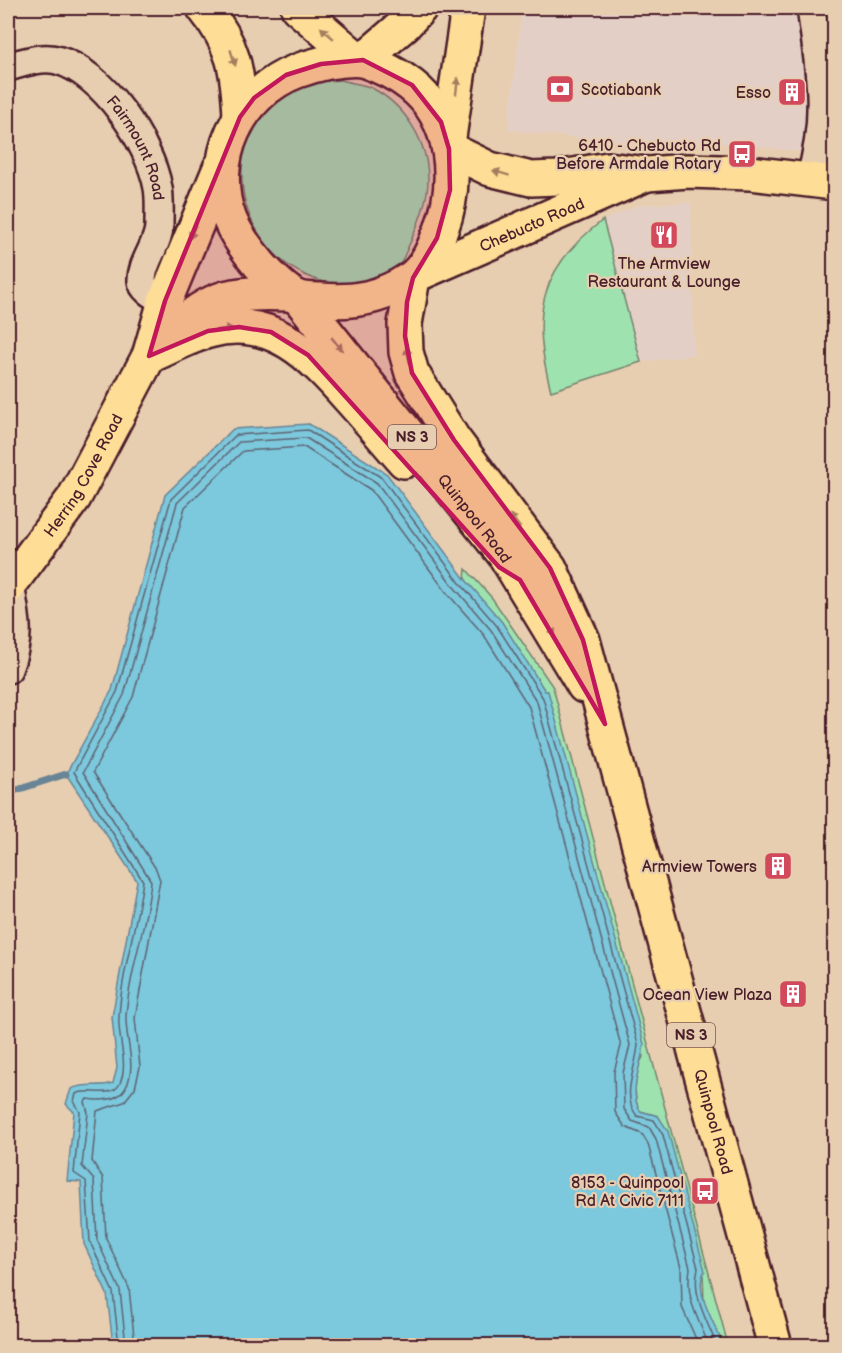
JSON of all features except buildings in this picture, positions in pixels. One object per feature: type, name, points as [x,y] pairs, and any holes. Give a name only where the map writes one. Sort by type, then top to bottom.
[{"type":"main road","points":[[204,8],[228,41],[234,58],[240,117]]},
{"type":"main road","points":[[298,8],[360,60],[395,75],[418,91],[435,112],[449,147]]},
{"type":"main road","points":[[240,117],[261,92],[286,75],[321,64],[360,60],[405,24],[420,8]]},
{"type":"main road","points":[[416,276],[429,257],[447,212],[450,190],[449,147],[468,8]]},
{"type":"main road","name":"Herring Cove Road","points":[[9,586],[74,498],[149,356],[165,301],[240,117]]},
{"type":"main road","name":"Chebucto Road","points":[[449,147],[490,169],[531,179],[552,179],[608,170],[647,174],[688,171],[750,173],[822,182]]},
{"type":"main road","name":"Quinpool Road","points":[[224,158],[224,195],[230,220],[254,257],[295,296],[504,554],[605,724]]},
{"type":"main road","name":"Chebucto Road","points":[[295,296],[357,300],[386,292],[416,276],[647,174]]},
{"type":"main road","name":"Quinpool Road","points":[[416,276],[405,324],[406,352],[412,373],[454,440],[550,568],[584,640],[776,1346]]},
{"type":"main road","name":"Herring Cove Road","points":[[149,356],[189,315],[205,305],[237,295],[295,296]]},
{"type":"main road","points":[[149,356],[208,331],[225,328],[255,328],[288,340],[308,355],[332,379],[499,567],[520,580]]},
{"type":"street","points":[[811,8],[823,100],[819,151],[822,182]]},
{"type":"street","name":"Fairmount Road","points":[[8,67],[30,60],[56,60],[82,73],[112,98],[147,153],[158,188],[160,228],[142,280],[145,289],[165,301]]},
{"type":"street","points":[[8,669],[16,648],[18,632],[9,586]]},
{"type":"highlighted area","points":[[363,60],[412,85],[441,122],[449,149],[450,190],[437,238],[413,278],[407,302],[405,336],[412,373],[454,440],[550,568],[583,640],[605,724],[520,580],[499,567],[308,355],[271,332],[239,327],[208,331],[149,356],[165,301],[240,117],[254,98],[286,75],[321,64]]},
{"type":"shaded area","points":[[522,8],[799,8],[812,102],[810,138],[801,152],[739,144],[647,146],[508,130]]},
{"type":"shaded area","points":[[691,202],[694,355],[641,362],[603,220],[639,205]]},
{"type":"green space","points":[[341,80],[372,88],[405,115],[420,140],[427,168],[428,182],[424,205],[397,273],[361,285],[332,284],[289,266],[265,243],[250,215],[242,184],[244,153],[255,124],[277,100],[309,83]]},
{"type":"green space","points":[[603,220],[641,362],[551,391],[542,339],[545,295],[565,257],[581,238]]},
{"type":"green space","points":[[466,569],[492,598],[553,687],[728,1345],[723,1345],[704,1303],[703,1273],[665,1129],[658,1116],[640,1111],[636,1099],[638,1069],[643,1057],[547,691],[465,579]]},
{"type":"water","points":[[309,424],[387,474],[465,579],[502,622],[545,691],[548,691],[644,1044],[635,1086],[637,1103],[640,1111],[658,1116],[668,1131],[705,1271],[701,1288],[703,1297],[723,1345],[113,1345],[107,1294],[84,1244],[81,1182],[67,1181],[74,1112],[66,1104],[71,1089],[113,1083],[117,1068],[112,1017],[137,881],[66,774],[112,690],[165,495],[233,429]]},
{"type":"waterway","points":[[8,793],[66,774]]},
{"type":"place","name":"Scotiabank","points":[[560,89]]},
{"type":"place","name":"Esso","points":[[792,92]]},
{"type":"place","name":"6410 - Chebucto Rd Before Armdale Rotary","points":[[742,154]]},
{"type":"place","name":"The Armview Restaurant & Lounge","points":[[664,235]]},
{"type":"place","name":"Armview Towers","points":[[778,866]]},
{"type":"place","name":"Ocean View Plaza","points":[[793,994]]},
{"type":"place","name":"8153 - Quinpool Rd At Civic 7111","points":[[705,1191]]}]
